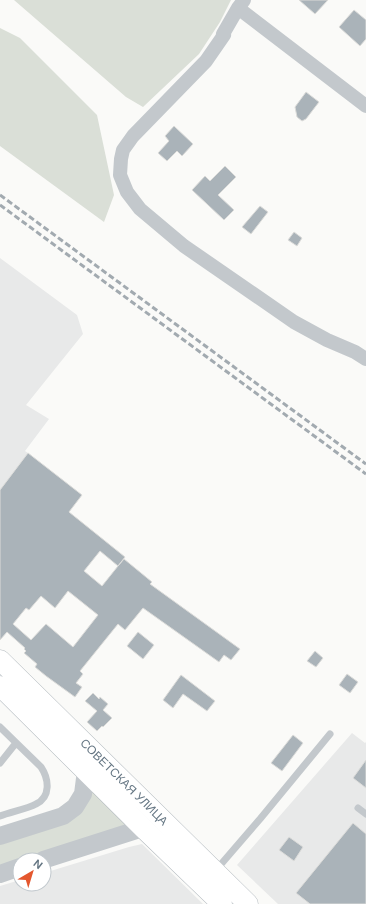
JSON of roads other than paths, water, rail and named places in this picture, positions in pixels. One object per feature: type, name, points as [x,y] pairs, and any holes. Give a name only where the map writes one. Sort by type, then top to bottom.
[{"type":"main road","name":"СОВЕТСКАЯ УЛИЦА","points":[[0,660],[208,878],[222,904]]},
{"type":"main road","name":"СОВЕТСКАЯ УЛИЦА","points":[[0,686],[143,828],[208,878],[248,904]]},
{"type":"street","points":[[366,106],[241,4],[223,34],[224,35],[206,62],[156,111],[133,136],[123,150],[120,175],[127,192],[140,209],[184,246],[294,322],[366,359]]},
{"type":"street","points":[[0,836],[63,816],[75,807],[83,794],[86,771]]},
{"type":"street","points":[[52,857],[143,828]]},
{"type":"street","points":[[0,874],[12,870]]},
{"type":"lane","points":[[0,727],[41,767],[47,779],[48,788],[45,796],[35,805],[0,816]]},
{"type":"lane","points":[[208,878],[260,819],[330,734]]},
{"type":"lane","points":[[0,763],[16,743]]},
{"type":"lane","points":[[358,808],[366,814]]},
{"type":"railway","points":[[0,195],[366,464]]},
{"type":"railway","points":[[0,205],[366,474]]}]
